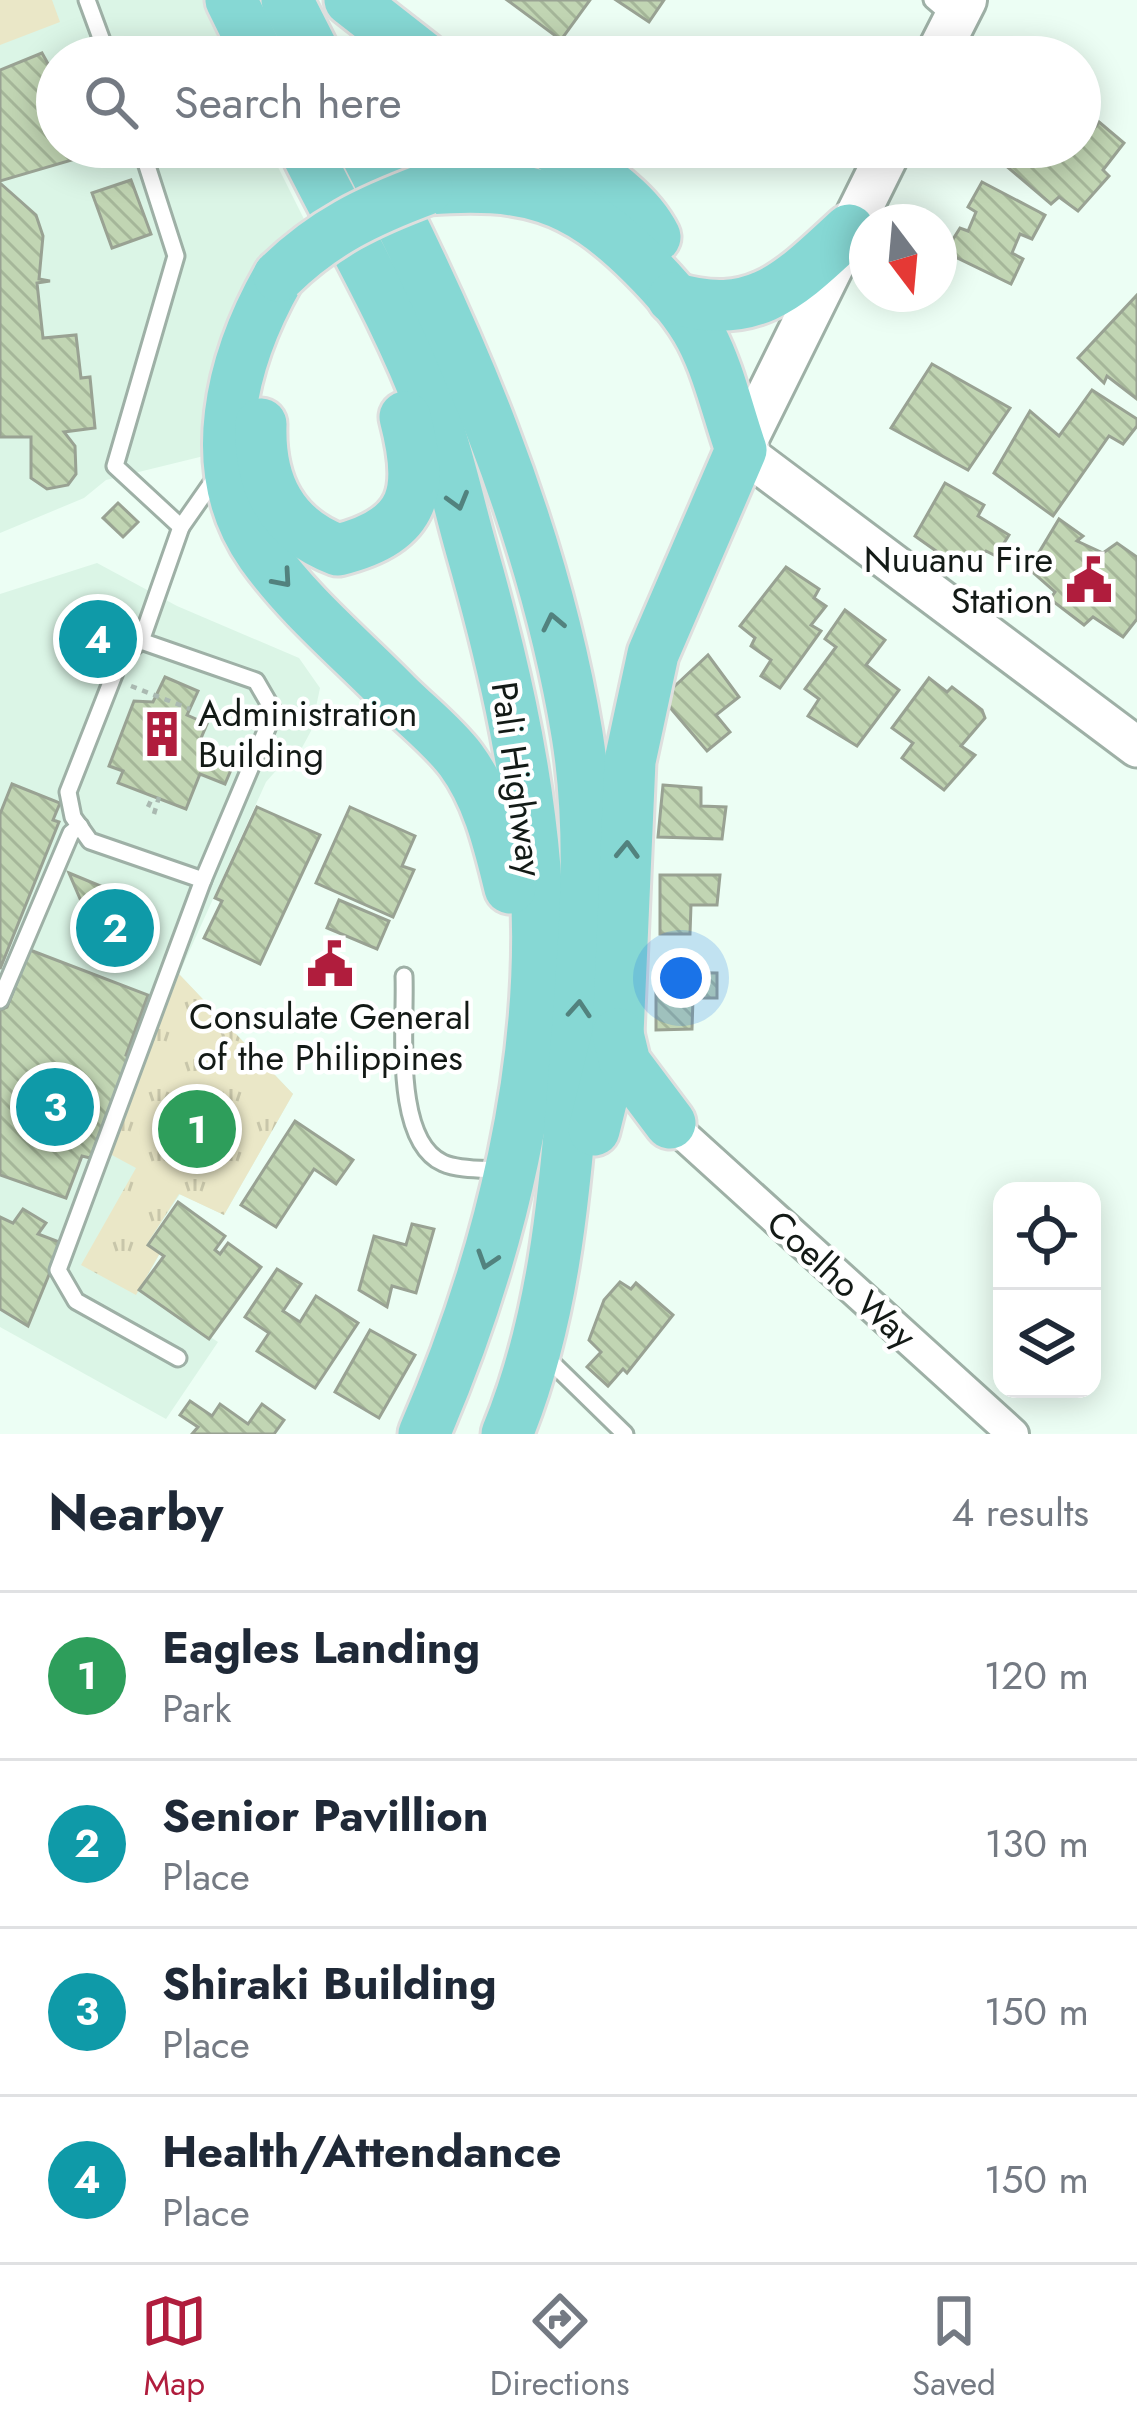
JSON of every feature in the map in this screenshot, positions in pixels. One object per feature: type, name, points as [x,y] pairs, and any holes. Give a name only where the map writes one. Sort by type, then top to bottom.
[{"type":"highway","points":[[231,0],[249,36]]},
{"type":"highway","points":[[286,0],[305,36]]},
{"type":"highway","points":[[350,0],[396,36]]},
{"type":"highway","name":"Pali Highway","points":[[314,168],[431,408],[481,582],[520,744],[536,872],[532,1022],[508,1171],[492,1243],[450,1374],[424,1434]]},
{"type":"highway","name":"Pali Highway","points":[[373,168],[471,377],[511,485],[542,572],[578,737],[587,894],[564,1210],[507,1434]]},
{"type":"highway","points":[[583,168],[648,222],[668,264],[674,298]]},
{"type":"highway","points":[[331,201],[355,289],[416,459],[416,484],[390,531],[338,550],[312,540],[278,507],[261,435],[263,382],[291,287],[316,239],[365,212],[428,204],[483,185],[532,192],[601,222],[674,298],[701,337],[741,450],[653,654],[629,760],[618,1034],[588,1155],[564,1210]]},
{"type":"highway","points":[[428,204],[521,222],[586,248],[646,306],[693,388],[741,450]]},
{"type":"highway","points":[[674,298],[702,307],[778,294],[849,230]]},
{"type":"highway","points":[[291,287],[250,327],[233,379],[212,505],[460,759],[480,792],[512,896],[532,1022]]},
{"type":"highway","points":[[618,1034],[625,1063],[670,1123]]},
{"type":"highway","points":[[588,1155],[622,1123],[670,1123]]},
{"type":"main road","points":[[862,204],[880,168]]},
{"type":"main road","points":[[741,450],[849,230]]},
{"type":"street","points":[[741,450],[1137,747]]},
{"type":"street","name":"Coelho Way","points":[[670,1123],[1013,1434]]},
{"type":"lane","points":[[87,0],[100,36]]},
{"type":"lane","points":[[148,168],[176,256],[115,466],[212,505],[141,641],[121,657],[68,792],[90,841],[203,880]]},
{"type":"lane","points":[[141,641],[256,681],[274,712],[203,880],[58,1270],[76,1301],[178,1358]]},
{"type":"lane","points":[[0,1000],[71,833],[80,826]]},
{"type":"lane","points":[[404,976],[408,1111],[424,1149],[445,1165],[508,1171]]},
{"type":"lane","points":[[533,1345],[625,1434]]},
{"type":"path","points":[[131,686],[190,709]]},
{"type":"path","points":[[148,807],[156,797],[154,814]]},
{"type":"path","points":[[93,948],[124,954]]},
{"type":"shaded area","points":[[0,0],[214,0],[230,36],[36,36],[36,168],[278,168],[304,219],[257,269],[222,331],[212,383],[208,455],[106,480],[84,498],[0,533]]},
{"type":"shaded area","points":[[97,563],[177,606],[299,658],[320,688],[311,731],[298,755],[288,757],[266,782],[179,974],[293,1094],[224,1215],[180,1194],[147,1244],[160,1253],[140,1290],[218,1342],[166,1419],[0,1327],[0,594]]},
{"type":"green space","points":[[0,0],[52,0],[60,22],[0,45]]},
{"type":"green space","points":[[179,974],[293,1094],[224,1215],[179,1194],[147,1244],[160,1253],[136,1295],[81,1265],[136,1168],[110,1154]]},
{"type":"building","points":[[507,0],[590,0],[564,36],[556,36]]},
{"type":"building","points":[[616,0],[664,0],[649,22]]},
{"type":"building","points":[[36,55],[36,168],[44,168],[0,181],[0,70]]},
{"type":"building","points":[[1101,124],[1124,143],[1103,170],[1109,176],[1078,211],[1059,197],[1051,204],[1009,168],[1101,168]]},
{"type":"building","points":[[131,180],[151,234],[112,248],[92,193]]},
{"type":"building","points":[[982,182],[1045,215],[1032,239],[1020,234],[1012,253],[1023,259],[1011,284],[957,258],[957,233],[960,228],[968,231],[976,212],[968,207]]},
{"type":"building","points":[[0,183],[36,215],[43,236],[39,279],[50,281],[37,283],[43,338],[76,335],[81,378],[90,377],[95,428],[64,432],[75,446],[76,474],[68,485],[47,489],[31,478],[31,437],[0,437]]},
{"type":"building","points":[[1137,295],[1137,399],[1107,376],[1104,383],[1078,358]]},
{"type":"building","points":[[932,364],[1010,408],[968,470],[891,428]]},
{"type":"building","points":[[1092,390],[1137,419],[1137,426],[1123,444],[1109,436],[1053,516],[994,473],[1030,411],[1059,436]]},
{"type":"building","points":[[945,483],[984,505],[978,516],[1009,535],[996,556],[986,551],[975,563],[968,559],[960,568],[915,536]]},
{"type":"building","points":[[118,503],[138,522],[123,537],[103,518]]},
{"type":"building","name":"Nuuanu Fire Station","points":[[1059,519],[1083,536],[1077,541],[1103,553],[1117,543],[1137,557],[1137,619],[1123,637],[1093,617],[1084,625],[1050,599],[1055,592],[1029,569]]},
{"type":"building","points":[[786,567],[819,589],[814,598],[826,606],[811,625],[821,631],[780,688],[761,676],[771,660],[751,646],[755,638],[740,626]]},
{"type":"building","points":[[87,607],[125,619],[108,671],[70,659]]},
{"type":"building","points":[[845,610],[885,640],[866,665],[899,690],[857,746],[808,716],[819,699],[805,689],[836,647],[825,639]]},
{"type":"building","points":[[708,655],[739,697],[716,715],[730,732],[707,751],[662,698]]},
{"type":"building","name":"Administration Building","points":[[165,677],[198,691],[187,715],[207,724],[199,743],[236,758],[225,784],[200,774],[186,809],[118,783],[123,771],[109,766],[134,701],[153,702]]},
{"type":"building","points":[[929,678],[947,692],[952,687],[982,710],[985,718],[961,746],[975,755],[944,790],[902,758],[913,743],[892,728]]},
{"type":"building","points":[[12,784],[60,803],[53,820],[59,822],[0,969],[0,814]]},
{"type":"building","points":[[663,785],[701,788],[701,806],[726,807],[722,839],[658,837]]},
{"type":"building","points":[[257,807],[320,835],[260,964],[204,938],[222,901],[215,898]]},
{"type":"building","points":[[350,807],[415,836],[402,866],[414,870],[393,917],[316,883]]},
{"type":"building","points":[[69,873],[149,906],[124,954],[102,950]]},
{"type":"building","points":[[660,875],[720,875],[717,905],[691,905],[690,934],[660,934]]},
{"type":"building","points":[[339,900],[389,921],[377,949],[327,928]]},
{"type":"building","points":[[30,950],[148,995],[126,1055],[131,1058],[90,1158],[82,1156],[66,1198],[0,1175],[0,1010],[7,1007]]},
{"type":"building","points":[[656,972],[717,973],[717,998],[693,998],[692,1029],[656,1030]]},
{"type":"building","points":[[295,1121],[353,1160],[336,1184],[314,1169],[276,1227],[241,1205]]},
{"type":"building","points":[[178,1202],[225,1236],[215,1250],[220,1254],[228,1243],[261,1267],[209,1339],[139,1290],[164,1256],[148,1245]]},
{"type":"building","points":[[23,1209],[46,1223],[38,1234],[62,1243],[28,1326],[0,1309],[0,1217],[13,1223]]},
{"type":"building","points":[[412,1224],[434,1229],[416,1293],[392,1286],[387,1307],[359,1290],[374,1236],[406,1245]]},
{"type":"building","points":[[277,1269],[301,1284],[283,1311],[300,1322],[316,1296],[358,1323],[315,1388],[257,1351],[269,1333],[245,1317]]},
{"type":"building","points":[[620,1282],[631,1289],[636,1283],[673,1315],[627,1373],[623,1369],[608,1386],[587,1367],[601,1352],[589,1340],[604,1300]]},
{"type":"building","points":[[370,1330],[415,1355],[379,1418],[335,1392]]},
{"type":"building","points":[[190,1401],[212,1416],[220,1404],[248,1424],[262,1404],[284,1420],[274,1434],[192,1434],[198,1427],[180,1415]]},
{"type":"place","name":"Nuuanu Fire Station","points":[[1089,580]]},
{"type":"place","name":"Health/Attendance","points":[[98,639]]},
{"type":"place","name":"Administration Building","points":[[162,734]]},
{"type":"place","name":"Senior Pavillion","points":[[115,928]]},
{"type":"place","name":"Consulate General of the Philippines","points":[[330,964]]},
{"type":"place","name":"Shiraki Building","points":[[55,1107]]},
{"type":"place","name":"Eagles Landing","points":[[197,1129]]}]
